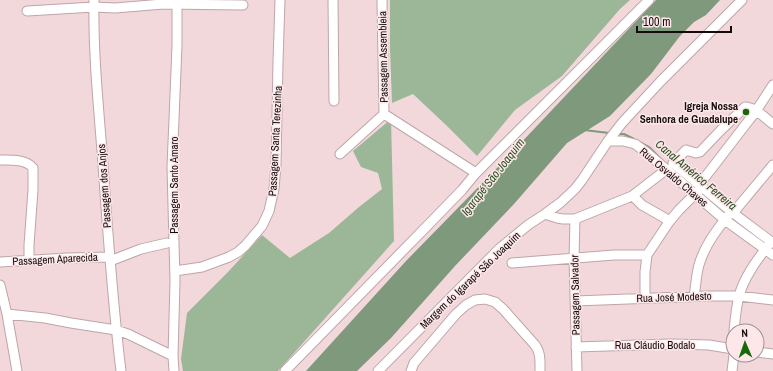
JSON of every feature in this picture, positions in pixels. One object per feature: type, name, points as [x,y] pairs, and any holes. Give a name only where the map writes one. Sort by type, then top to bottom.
[{"type":"street","name":"Passagem Santa Terezinha","points":[[175,271],[202,267],[238,252],[262,226],[269,211],[274,189],[276,165],[280,0]]},
{"type":"street","points":[[333,0],[334,101]]},
{"type":"street","name":"Passagem Assembleia","points":[[340,154],[384,114],[382,0]]},
{"type":"street","points":[[285,371],[462,190],[476,172],[649,0]]},
{"type":"street","name":"Margem do Igarapé São Joaquim","points":[[378,371],[494,254],[528,225],[560,203],[575,189],[608,141],[640,103],[742,0]]},
{"type":"street","name":"Passagem Santo Amaro","points":[[174,371],[175,271],[172,167],[177,46],[177,2]]},
{"type":"street","points":[[27,11],[68,9],[94,4],[115,8],[177,2],[213,5],[243,5]]},
{"type":"street","name":"Passagem dos Anjos","points":[[94,4],[95,53],[110,259],[121,371]]},
{"type":"street","points":[[645,298],[645,272],[647,255],[654,242],[679,210],[698,190],[756,111],[773,85]]},
{"type":"street","points":[[545,214],[556,218],[575,219],[633,196],[670,166],[686,150],[696,153],[700,152],[720,130],[744,108],[748,107],[756,111],[773,124]]},
{"type":"street","name":"Passagem Assembleia","points":[[384,114],[476,172]]},
{"type":"street","name":"Rua Osvaldo Chaves","points":[[608,141],[623,141],[635,144],[670,166],[729,216],[770,244],[773,255]]},
{"type":"street","points":[[0,160],[25,162],[33,168],[29,246],[30,260]]},
{"type":"street","points":[[694,296],[702,254],[729,216],[773,165]]},
{"type":"street","points":[[633,196],[642,205],[670,221]]},
{"type":"street","name":"Passagem Salvador","points":[[575,219],[574,258],[577,371]]},
{"type":"street","name":"Passagem Aparecida","points":[[0,262],[110,259],[141,249],[167,243]]},
{"type":"street","points":[[735,323],[739,296],[748,273],[770,244]]},
{"type":"street","points":[[512,263],[614,254],[647,255]]},
{"type":"street","points":[[0,285],[7,314],[17,371]]},
{"type":"street","name":"Rua José Modesto","points":[[575,301],[694,296],[739,296],[773,300]]},
{"type":"street","points":[[411,371],[414,363],[456,314],[466,305],[475,300],[485,299],[495,302],[503,308],[539,350],[540,371]]},
{"type":"street","points":[[7,314],[45,318],[116,330],[128,334],[173,356]]},
{"type":"street","name":"Rua Cláudio Bodalo","points":[[576,347],[671,344],[708,345],[725,348]]},
{"type":"shaded area","points":[[390,0],[630,0],[620,9],[562,76],[515,110],[477,156],[413,94],[392,103]]},
{"type":"shaded area","points":[[391,119],[394,241],[278,371],[183,371],[181,359],[187,313],[262,235],[290,258],[329,233],[382,189],[378,173],[361,167],[353,151]]},
{"type":"water","name":"Igarapé São Joaquim","points":[[656,0],[720,0],[706,15],[694,22],[680,36],[651,74],[610,116],[567,143],[514,204],[455,266],[391,338],[357,371],[306,371],[406,261],[497,168]]},
{"type":"waterway","points":[[584,130],[609,133]]},
{"type":"waterway","name":"Canal Américo Ferreira","points":[[618,134],[624,134],[634,139]]},
{"type":"waterway","name":"Canal Américo Ferreira","points":[[640,142],[649,147],[663,161]]},
{"type":"waterway","name":"Canal Américo Ferreira","points":[[715,205],[727,215]]},
{"type":"waterway","name":"Canal Américo Ferreira","points":[[730,218],[765,243]]},
{"type":"place","name":"Igreja Nossa Senhora de Guadalupe","points":[[746,112]]}]
